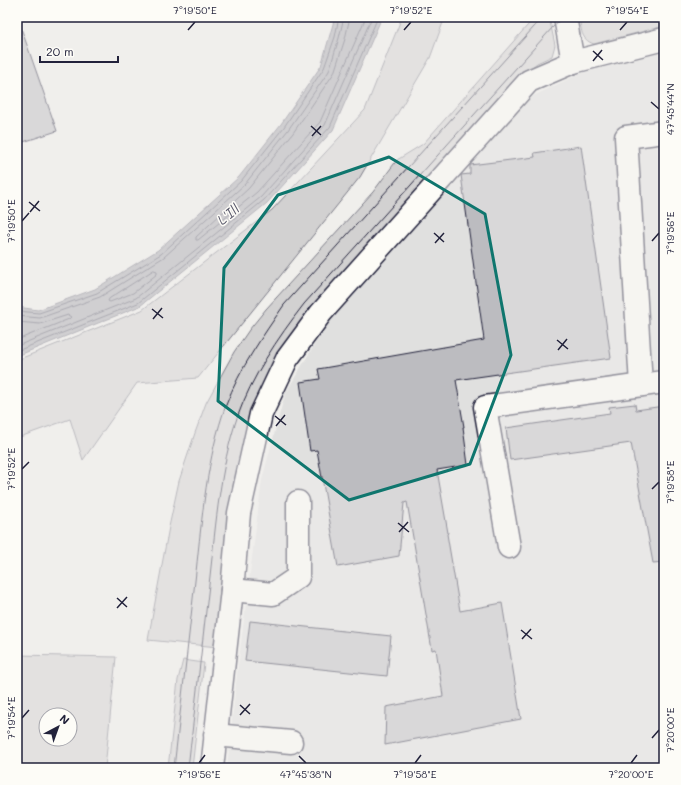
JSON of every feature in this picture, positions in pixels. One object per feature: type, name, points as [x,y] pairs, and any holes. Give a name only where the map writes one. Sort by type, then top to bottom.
[{"type":"street","points":[[565,17],[573,62]]},
{"type":"street","points":[[212,768],[239,513],[261,414],[287,359],[320,313],[529,81],[573,62],[664,39]]},
{"type":"street","points":[[641,385],[626,137],[664,132]]},
{"type":"street","points":[[509,547],[485,407],[664,382]]},
{"type":"street","points":[[232,590],[273,594],[298,577],[298,502]]},
{"type":"street","points":[[215,735],[291,742]]},
{"type":"highlighted area","points":[[389,157],[485,214],[511,355],[470,464],[349,500],[218,401],[224,268],[278,195]]},
{"type":"shaded area","points":[[402,17],[445,17],[430,58],[360,177],[198,378],[137,383],[83,460],[70,419],[17,438],[17,360],[142,310],[272,210],[365,110]]},
{"type":"shaded area","points":[[535,17],[549,17],[555,45],[552,56],[537,63],[521,76],[289,340],[218,647],[148,640],[179,481],[206,403],[234,352],[266,309],[373,192],[397,160],[423,144]]},
{"type":"shaded area","points":[[579,17],[664,17],[664,26],[594,44],[586,40],[582,34]]},
{"type":"shaded area","points":[[664,50],[664,768],[227,768],[237,675],[262,480],[285,394],[328,322],[527,99],[579,74]]},
{"type":"shaded area","points":[[17,655],[116,657],[105,768],[17,768]]},
{"type":"shaded area","points":[[183,660],[204,663],[192,768],[168,768],[178,680]]},
{"type":"water","name":"L'Ill","points":[[335,17],[382,17],[333,130],[267,203],[140,306],[17,356],[17,307],[38,310],[95,289],[158,250],[239,177],[281,124],[321,66]]},
{"type":"building","points":[[20,25],[57,131],[17,144],[17,26]]},
{"type":"building","points":[[581,146],[611,358],[456,380],[464,427],[468,465],[437,470],[460,611],[502,603],[521,719],[385,745],[386,707],[443,696],[436,649],[432,650],[407,502],[404,503],[399,556],[338,567],[317,450],[310,451],[300,382],[320,379],[318,369],[484,340],[461,175],[470,174],[470,165],[535,157],[534,153]]},
{"type":"building","points":[[635,404],[636,410],[664,406],[664,562],[653,563],[631,443],[510,460],[506,428],[610,413],[609,407]]},
{"type":"building","points":[[250,621],[391,636],[387,676],[245,661]]},
{"type":"tram line","points":[[174,768],[206,487],[214,445],[226,405],[238,378],[252,353],[284,305],[543,17]]},
{"type":"tram line","points":[[188,768],[217,516],[226,456],[237,418],[250,387],[275,344],[304,304],[562,17]]}]
